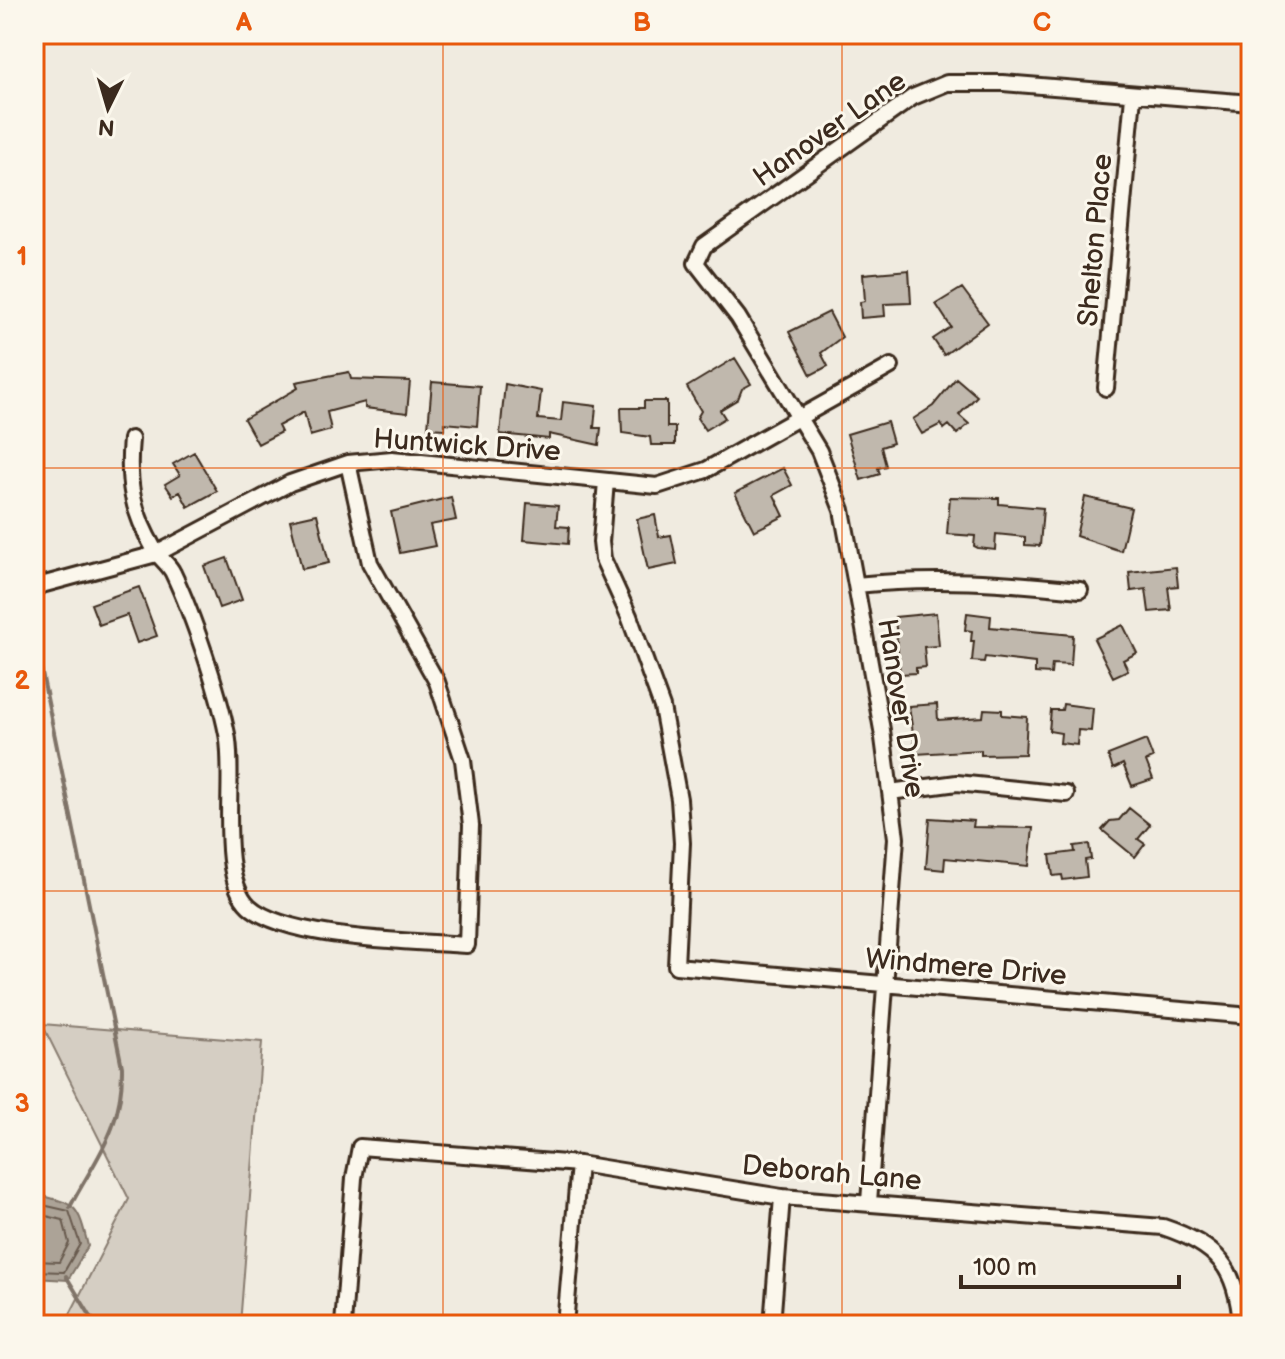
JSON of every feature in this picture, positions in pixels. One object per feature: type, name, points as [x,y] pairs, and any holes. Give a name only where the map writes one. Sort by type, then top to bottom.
[{"type":"street","name":"Hanover Lane","points":[[696,263],[704,246],[874,122],[924,92],[947,83],[1003,83],[1133,96],[1251,103]]},
{"type":"street","name":"Shelton Place","points":[[1106,388],[1133,96]]},
{"type":"street","name":"Hanover Drive","points":[[696,263],[738,317],[819,451],[842,510],[856,585],[896,838],[869,1202]]},
{"type":"street","name":"Huntwick Drive","points":[[34,587],[156,554],[290,483],[348,463],[392,459],[657,486],[674,483],[706,470],[801,419],[891,366]]},
{"type":"street","points":[[131,439],[127,477],[140,523],[156,554],[172,570],[218,698],[228,736],[232,782],[228,841],[234,874],[246,904],[262,915],[293,928],[467,945],[471,825],[463,760],[437,682],[370,563],[348,463]]},
{"type":"street","name":"Windmere Drive","points":[[606,481],[601,542],[603,559],[629,616],[662,707],[679,799],[682,843],[676,966],[1251,1016]]},
{"type":"street","points":[[856,585],[922,579],[970,579],[1080,590]]},
{"type":"street","points":[[890,792],[957,783],[1066,794]]},
{"type":"street","name":"Deborah Lane","points":[[343,1325],[354,1178],[360,1147],[579,1164],[782,1197],[1163,1227],[1196,1238],[1224,1262],[1239,1294],[1241,1325]]},
{"type":"street","points":[[565,1325],[579,1164]]},
{"type":"street","points":[[772,1325],[782,1197]]},
{"type":"shaded area","points":[[42,1024],[262,1042],[240,1325],[34,1325],[34,1321],[68,1318],[129,1199]]},
{"type":"water","points":[[34,1194],[59,1200],[78,1213],[88,1246],[68,1280],[34,1278]]},
{"type":"building","points":[[909,270],[911,303],[884,304],[885,316],[861,318],[860,302],[865,301],[863,274]]},
{"type":"building","points":[[962,288],[988,323],[944,355],[933,339],[951,327],[936,304]]},
{"type":"building","points":[[829,312],[842,337],[821,353],[828,366],[811,375],[789,332]]},
{"type":"building","points":[[735,358],[751,384],[742,389],[738,399],[720,410],[725,418],[705,430],[697,418],[701,411],[687,387]]},
{"type":"building","points":[[349,372],[351,379],[410,381],[407,413],[365,408],[365,402],[327,412],[331,430],[310,436],[304,412],[278,426],[281,432],[258,444],[244,419],[298,388],[296,382]]},
{"type":"building","points":[[956,378],[977,396],[959,415],[969,424],[957,434],[949,425],[944,429],[941,424],[922,434],[913,419],[933,406]]},
{"type":"building","points":[[432,382],[480,386],[477,426],[445,423],[445,429],[428,428]]},
{"type":"building","points":[[505,384],[541,391],[538,419],[561,421],[563,402],[596,406],[594,428],[601,428],[599,445],[549,434],[549,439],[500,434]]},
{"type":"building","points":[[644,401],[667,401],[667,427],[675,427],[675,445],[651,445],[650,437],[622,433],[621,408],[644,408]]},
{"type":"building","points":[[887,422],[893,443],[881,447],[886,466],[878,468],[880,474],[861,480],[847,434]]},
{"type":"building","points":[[194,452],[217,491],[188,507],[180,492],[173,496],[165,484],[180,475],[173,464]]},
{"type":"building","points":[[783,468],[792,485],[774,495],[784,516],[754,531],[735,493]]},
{"type":"building","points":[[451,497],[456,520],[430,525],[435,546],[400,553],[391,512]]},
{"type":"building","points":[[950,497],[999,498],[999,504],[1043,508],[1040,546],[1025,545],[1025,537],[996,534],[995,550],[978,548],[974,546],[975,536],[947,534]]},
{"type":"building","points":[[1085,497],[1131,508],[1121,551],[1076,536]]},
{"type":"building","points":[[527,503],[558,506],[556,526],[569,527],[568,544],[524,540]]},
{"type":"building","points":[[317,514],[329,563],[302,569],[290,520]]},
{"type":"building","points":[[655,515],[659,537],[671,535],[677,564],[648,570],[637,519]]},
{"type":"building","points":[[227,558],[242,600],[219,608],[204,566]]},
{"type":"building","points":[[1176,567],[1178,586],[1168,587],[1171,610],[1149,612],[1146,589],[1131,591],[1129,572]]},
{"type":"building","points":[[139,587],[157,636],[137,643],[127,615],[99,625],[91,604]]},
{"type":"building","points":[[936,613],[939,646],[924,647],[926,667],[916,668],[916,673],[900,674],[895,617]]},
{"type":"building","points":[[967,613],[991,616],[990,627],[1073,635],[1071,665],[1052,664],[1051,674],[1035,673],[1035,663],[985,657],[984,662],[972,661],[974,641],[971,641],[972,631],[965,630]]},
{"type":"building","points":[[1123,625],[1137,653],[1123,660],[1128,670],[1113,677],[1094,639]]},
{"type":"building","points":[[937,704],[938,720],[983,717],[984,709],[1002,710],[1002,715],[1027,717],[1025,754],[981,755],[981,750],[916,754],[909,706]]},
{"type":"building","points":[[1063,704],[1093,708],[1091,731],[1078,730],[1077,745],[1060,743],[1061,733],[1049,731],[1051,710],[1062,710]]},
{"type":"building","points":[[1146,740],[1153,758],[1146,761],[1153,779],[1132,786],[1123,764],[1113,769],[1108,755]]},
{"type":"building","points":[[1129,808],[1150,825],[1138,839],[1145,844],[1135,857],[1102,830],[1110,821],[1119,820]]},
{"type":"building","points":[[930,818],[974,821],[973,827],[1033,828],[1029,866],[945,858],[944,870],[926,868]]},
{"type":"building","points":[[1089,844],[1091,859],[1085,860],[1087,877],[1063,880],[1062,875],[1053,876],[1050,855],[1075,852],[1074,846]]},
{"type":"waterway","points":[[34,634],[122,1067],[113,1125],[99,1157],[70,1207]]},
{"type":"waterway","points":[[66,1276],[96,1325]]}]
